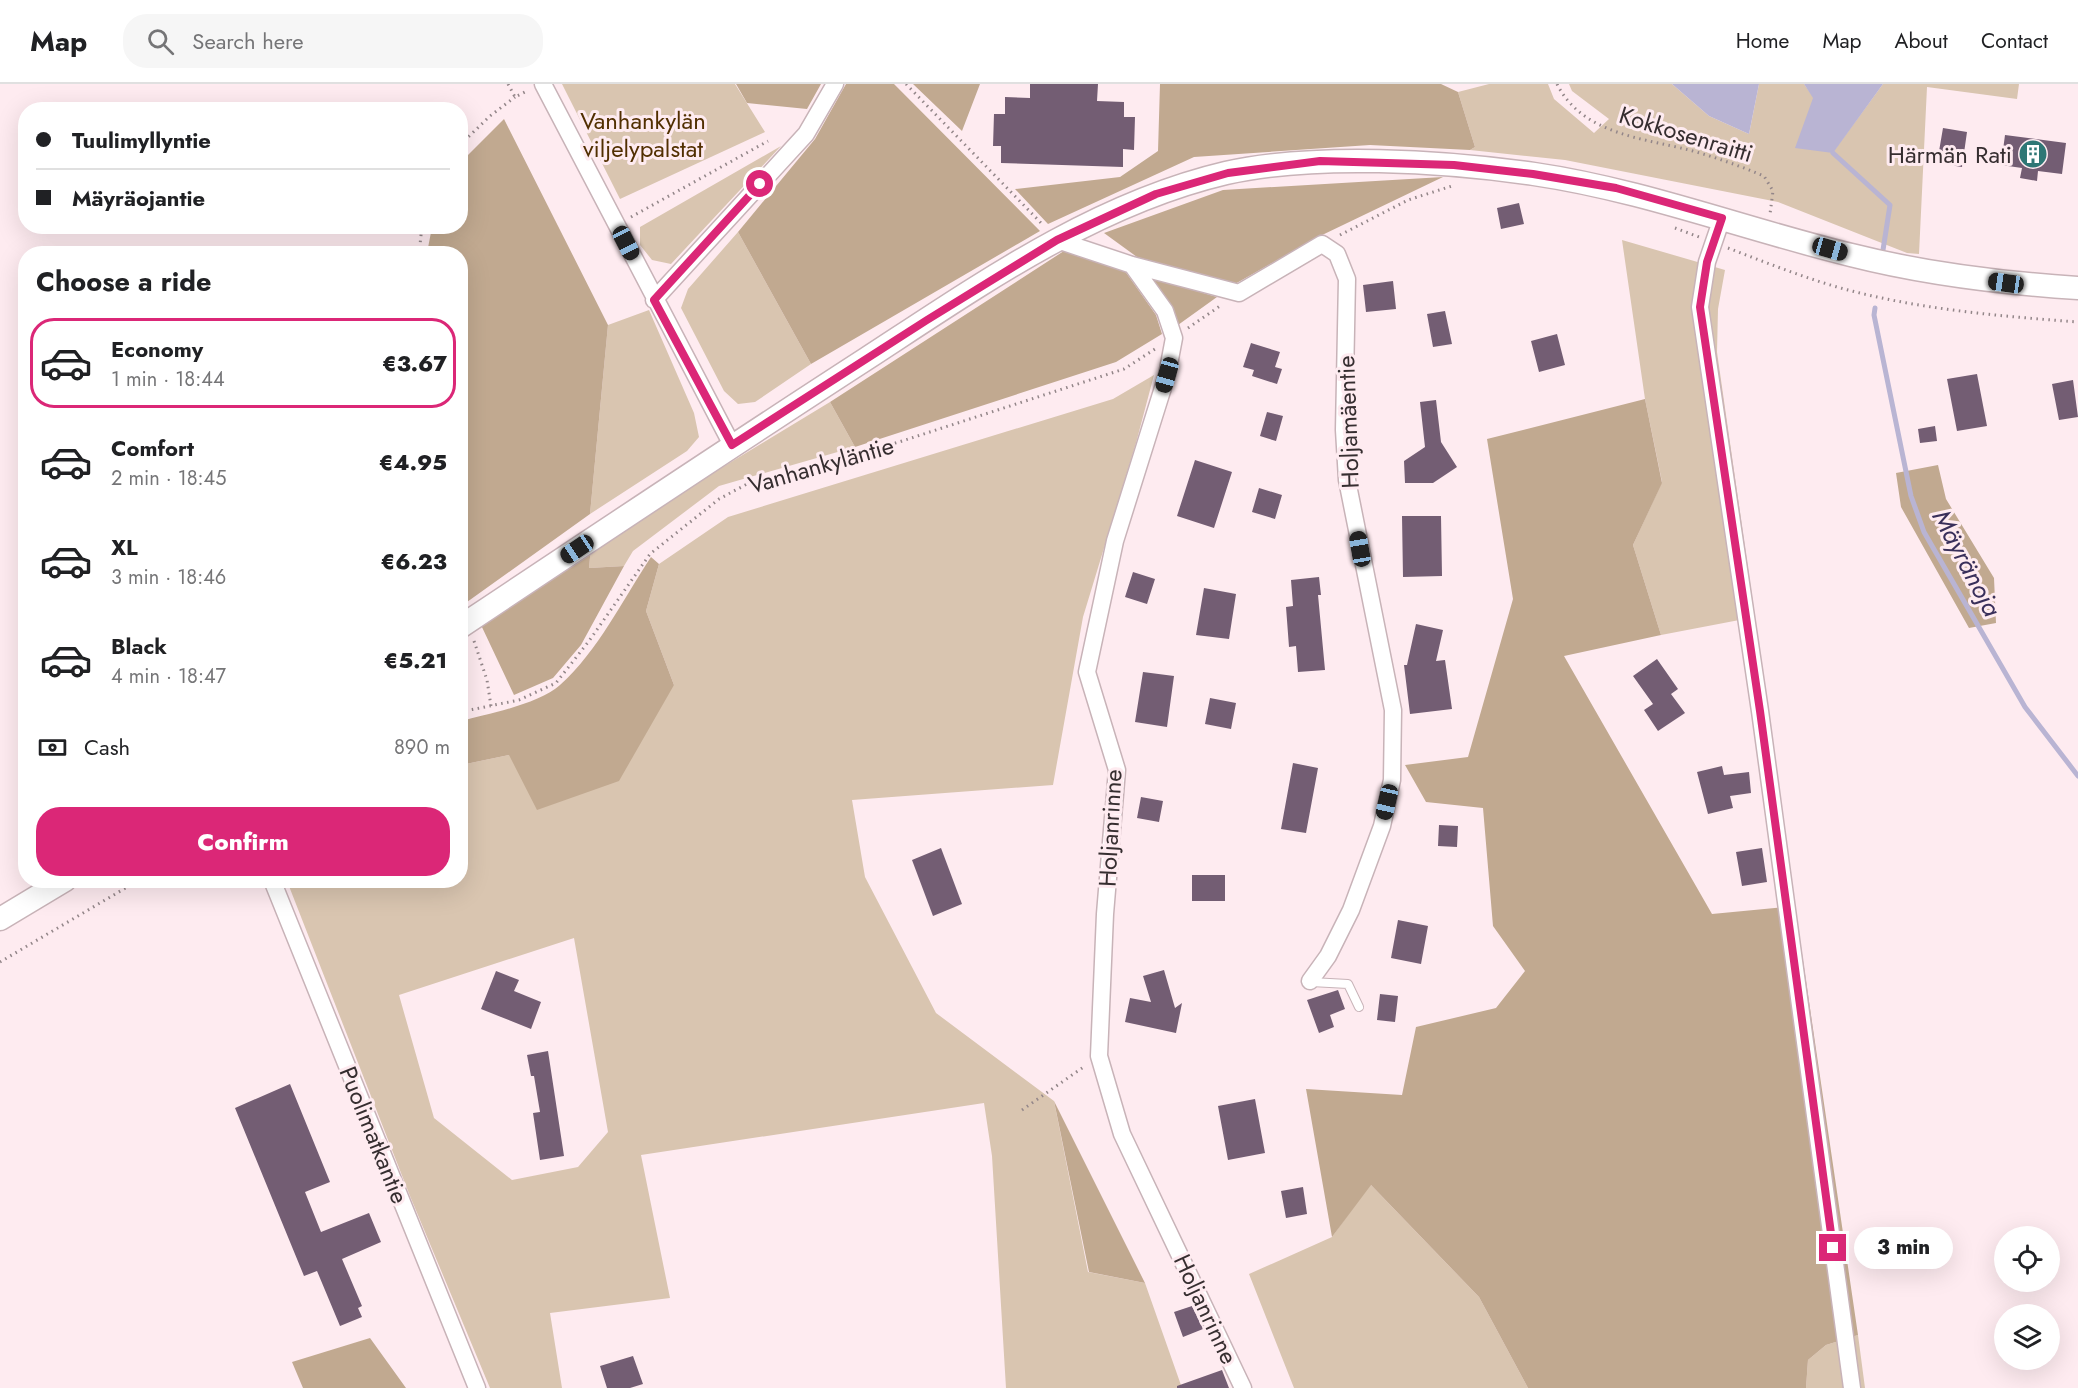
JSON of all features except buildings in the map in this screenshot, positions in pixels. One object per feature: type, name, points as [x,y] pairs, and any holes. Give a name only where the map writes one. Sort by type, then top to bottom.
[{"type":"street","points":[[654,300],[806,134],[835,84]]},
{"type":"street","points":[[537,86],[616,225],[732,445]]},
{"type":"street","name":"Vanhankyläntie","points":[[468,633],[732,445],[917,326],[1057,240],[1156,194],[1218,176],[1320,161],[1454,165],[1533,174],[1616,188],[1847,254],[1927,272],[2006,283],[2078,288]]},
{"type":"street","points":[[1722,218],[1707,262],[1700,307],[1760,711],[1852,1388]]},
{"type":"street","points":[[1057,240],[1132,265],[1239,293],[1322,244]]},
{"type":"street","name":"Holjamäentie","points":[[1310,981],[1328,956],[1351,910],[1382,826],[1392,780],[1393,710],[1347,480],[1344,430],[1347,279],[1337,254],[1322,244]]},
{"type":"street","points":[[1132,265],[1165,311],[1174,338]]},
{"type":"street","name":"Holjanrinne","points":[[1174,338],[1164,385],[1115,541],[1087,672],[1118,770],[1105,914],[1099,1056],[1122,1134],[1243,1388]]},
{"type":"street","points":[[0,920],[52,888]]},
{"type":"street","name":"Puolimatkantie","points":[[275,888],[477,1388]]},
{"type":"lane","points":[[1310,981],[1348,984],[1359,1007]]},
{"type":"path","points":[[508,84],[515,97]]},
{"type":"path","points":[[906,84],[1057,240]]},
{"type":"path","name":"Kokkosenraitti","points":[[1557,84],[1563,95],[1594,122],[1633,139],[1688,150],[1764,176],[1773,191],[1765,231]]},
{"type":"path","points":[[468,137],[490,116],[515,97],[537,86]]},
{"type":"path","points":[[616,225],[768,141]]},
{"type":"path","points":[[1322,244],[1408,200],[1461,183]]},
{"type":"path","points":[[1674,228],[1838,287],[1957,311],[2078,322]]},
{"type":"path","name":"Vanhankyläntie","points":[[468,710],[519,700],[556,683],[590,641],[650,554],[719,499],[747,484],[899,442],[1124,369],[1239,293]]},
{"type":"path","points":[[468,636],[487,680],[491,706]]},
{"type":"path","points":[[0,962],[125,888]]},
{"type":"path","points":[[1022,1110],[1099,1056]]},
{"type":"green space","name":"Vanhankylän viljelypalstat","points":[[562,84],[735,84],[765,132],[620,199]]},
{"type":"green space","points":[[1489,84],[1548,84],[1554,99],[1594,133],[1609,119],[1572,91],[1569,84],[1672,84],[1709,116],[1749,134],[1759,84],[1804,84],[1814,98],[1833,152],[1883,84],[2019,84],[2017,99],[1927,87],[1919,254],[1907,253],[1778,202],[1565,160],[1470,150],[1475,147],[1458,92]]},
{"type":"green space","points":[[781,146],[671,264],[652,260],[640,245],[640,227]]},
{"type":"green space","points":[[738,232],[811,364],[755,402],[738,404],[724,391],[681,308],[688,289]]},
{"type":"green space","points":[[1622,240],[1725,270],[1718,309],[1717,352],[1755,617],[1661,635],[1633,545],[1662,482],[1645,399]]},
{"type":"green space","points":[[649,310],[694,413],[699,437],[687,451],[590,514],[608,325]]},
{"type":"green space","points":[[1154,375],[1136,443],[1083,617],[1053,785],[852,800],[865,877],[936,1013],[1054,1101],[1088,1272],[1145,1283],[1182,1388],[1006,1388],[992,1156],[984,1103],[641,1155],[670,1298],[550,1313],[562,1388],[490,1388],[410,1196],[290,888],[468,888],[468,764],[509,755],[674,685],[646,611],[659,564],[728,517],[1113,399]],"holes":[[[574,938],[608,1132],[578,1167],[512,1180],[434,1118],[399,995]]]},
{"type":"green space","points":[[830,402],[855,447],[719,486],[633,551],[624,566],[589,568],[591,547]]},
{"type":"green space","points":[[1370,1184],[1479,1297],[1528,1388],[1294,1388],[1249,1274],[1332,1237]]},
{"type":"green space","points":[[1858,1335],[1865,1388],[1806,1388],[1808,1360],[1826,1345]]},
{"type":"shaded area","points":[[736,84],[821,84],[807,109],[747,103]]},
{"type":"shaded area","points":[[846,84],[894,84],[1040,231],[811,364],[738,232],[815,139]]},
{"type":"shaded area","points":[[913,84],[980,84],[962,131]]},
{"type":"shaded area","points":[[1160,84],[1441,84],[1458,92],[1475,147],[1470,150],[1370,145],[1194,157],[1048,224],[1015,189],[1120,177],[1158,151]]},
{"type":"shaded area","points":[[1672,84],[1759,84],[1749,134],[1709,116]]},
{"type":"shaded area","points":[[1804,84],[1883,84],[1833,153],[1795,148],[1813,98]]},
{"type":"shaded area","points":[[504,119],[608,325],[590,514],[468,601],[468,246],[428,246],[431,234],[468,234],[468,155]]},
{"type":"shaded area","points":[[1443,177],[1318,237],[1235,284],[1137,257],[1104,233],[1223,190]]},
{"type":"shaded area","points":[[1067,249],[1125,271],[1156,315],[1162,334],[1116,362],[855,447],[830,402]]},
{"type":"shaded area","points":[[1149,277],[1217,297],[1178,325],[1172,306]]},
{"type":"shaded area","points":[[1645,399],[1662,483],[1633,545],[1661,635],[1564,656],[1712,914],[1795,906],[1858,1335],[1826,1345],[1808,1360],[1806,1388],[1528,1388],[1479,1297],[1371,1185],[1332,1237],[1306,1089],[1402,1095],[1416,1027],[1496,1008],[1525,971],[1493,926],[1483,808],[1426,802],[1405,765],[1468,757],[1513,599],[1487,439]]},
{"type":"shaded area","points":[[1938,465],[1946,499],[1994,578],[1996,623],[1969,628],[1901,507],[1896,473]]},
{"type":"shaded area","points":[[591,547],[589,568],[624,566],[581,645],[553,678],[514,695],[481,625]]},
{"type":"shaded area","points":[[651,557],[659,564],[646,611],[674,685],[619,781],[537,810],[509,755],[468,764],[468,719],[527,703],[551,692],[586,657]]},
{"type":"shaded area","points":[[1054,1101],[1145,1283],[1089,1272]]},
{"type":"shaded area","points":[[370,1338],[406,1388],[303,1388],[292,1362]]},
{"type":"waterway","name":"Mäyränoja","points":[[1833,153],[1890,205],[1883,250]]},
{"type":"waterway","name":"Mäyränoja","points":[[1875,308],[1874,315],[1911,496],[1924,532],[2025,707],[2078,776]]},
{"type":"place","name":"Härmän Rati","points":[[2033,154]]},
{"type":"route","points":[[760,184],[654,300],[732,445],[1057,240],[1156,194],[1228,173],[1320,161],[1454,165],[1533,174],[1616,188],[1722,218],[1707,262],[1700,307],[1760,711],[1833,1248]]}]
